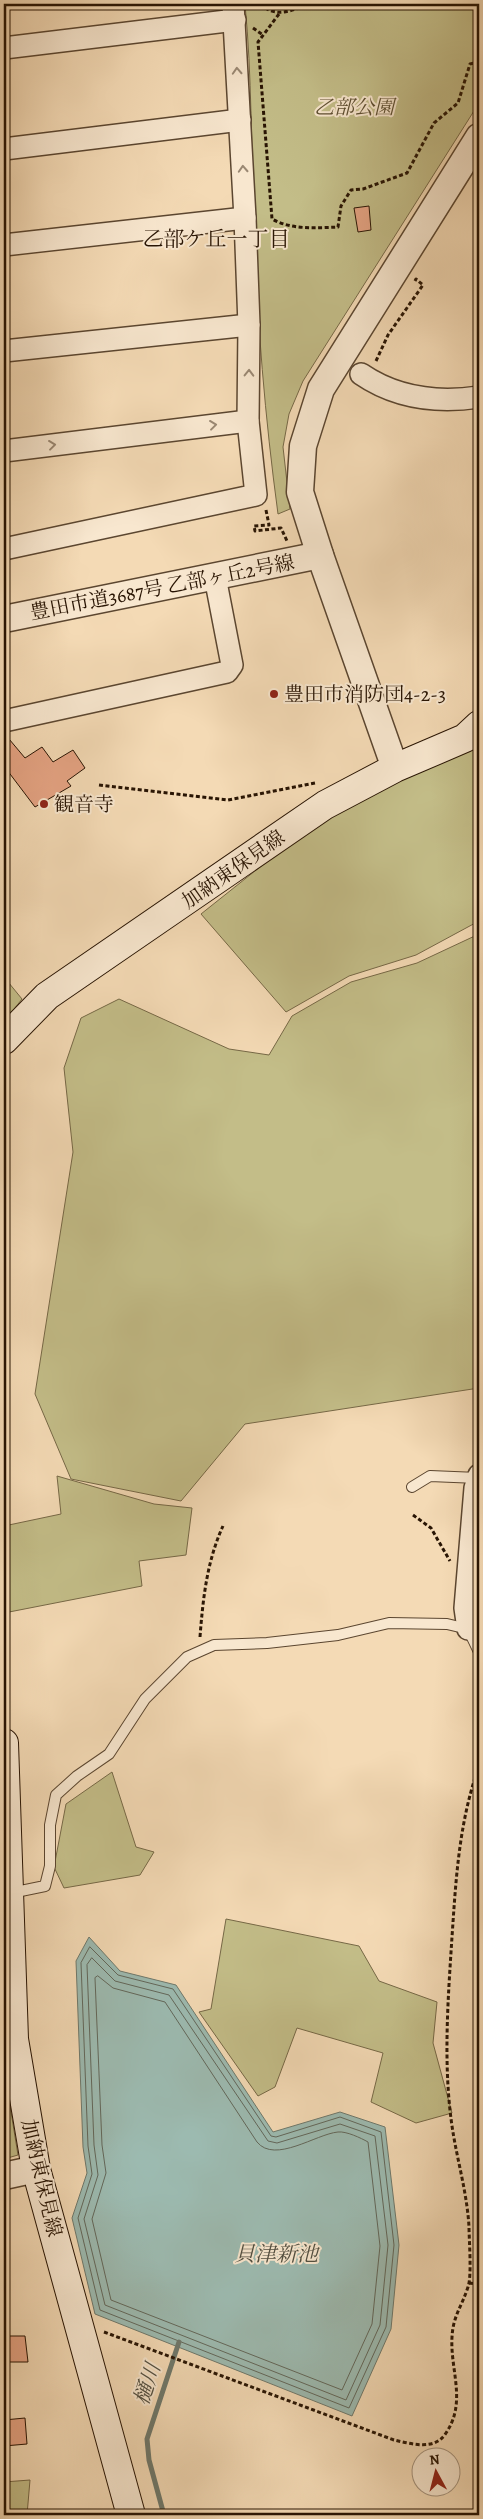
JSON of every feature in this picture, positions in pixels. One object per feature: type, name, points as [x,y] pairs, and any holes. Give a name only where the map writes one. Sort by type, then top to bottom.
[{"type":"main road","name":"加納東保見線","points":[[4,1040],[47,996],[326,805],[396,768],[465,738],[479,725]]},
{"type":"main road","name":"加納東保見線","points":[[4,1743],[14,2039],[36,2169],[131,2515]]},
{"type":"street","points":[[4,48],[234,12],[249,325],[248,421],[256,495],[4,550]]},
{"type":"street","points":[[4,149],[240,120]]},
{"type":"street","points":[[396,768],[320,555],[300,492],[304,446],[322,389],[479,137]]},
{"type":"street","points":[[4,245],[245,218]]},
{"type":"street","points":[[4,351],[249,325]]},
{"type":"street","points":[[364,376],[404,395],[451,401],[479,396]]},
{"type":"street","points":[[4,451],[248,421]]},
{"type":"street","name":"豊田市道3687号 乙部ヶ丘2号線","points":[[4,619],[320,555]]},
{"type":"street","points":[[4,721],[227,672],[232,665],[215,577]]},
{"type":"street","points":[[468,1629],[465,1608],[466,1587],[475,1488],[479,1477]]},
{"type":"street","points":[[4,2176],[36,2169]]},
{"type":"lane","points":[[412,1487],[430,1476],[479,1477]]},
{"type":"lane","points":[[10,1893],[45,1886],[50,1866],[50,1825],[56,1795],[77,1776],[109,1754],[145,1699],[187,1657],[214,1645],[267,1643],[338,1635],[389,1623],[447,1624],[468,1629],[479,1652]]},
{"type":"path","points":[[260,4],[267,10],[279,14]]},
{"type":"path","points":[[311,4],[279,14],[258,42],[272,219],[279,224],[313,229],[338,227],[341,206],[351,190],[363,188],[407,173],[434,124],[458,103],[470,64],[479,62]]},
{"type":"path","points":[[364,376],[388,335],[423,285],[416,279],[410,287]]},
{"type":"path","points":[[266,507],[269,525],[254,526],[255,532],[281,528],[290,548]]},
{"type":"path","points":[[99,785],[228,800],[320,782]]},
{"type":"path","points":[[413,1515],[430,1528],[466,1587]]},
{"type":"path","points":[[202,1650],[200,1640],[207,1575],[215,1544],[223,1526]]},
{"type":"path","points":[[79,2326],[88,2326],[394,2440],[420,2446],[431,2445],[446,2434],[455,2413],[458,2386],[452,2340],[453,2320],[469,2283],[468,2217],[464,2180],[452,2126],[449,2083],[448,2002],[459,1845],[463,1818],[479,1766]]},
{"type":"path","points":[[469,2283],[479,2284]]},
{"type":"green space","name":"乙部公園","points":[[245,4],[479,4],[479,103],[303,381],[289,414],[283,447],[290,509],[278,514],[265,406],[259,333],[249,58]]},
{"type":"green space","points":[[479,740],[479,921],[416,955],[349,976],[286,1012],[201,914],[329,812]]},
{"type":"green space","points":[[479,934],[479,1388],[245,1424],[181,1501],[71,1479],[35,1394],[73,1152],[64,1068],[81,1018],[119,999],[229,1049],[269,1055],[292,1016],[351,982],[417,963]]},
{"type":"green space","points":[[4,977],[22,999],[4,1022]]},
{"type":"green space","points":[[57,1476],[154,1504],[192,1508],[186,1555],[139,1561],[142,1586],[4,1613],[4,1526],[61,1514]]},
{"type":"green space","points":[[112,1772],[136,1847],[154,1852],[140,1875],[64,1888],[54,1867],[66,1804]]},
{"type":"green space","points":[[226,1919],[359,1946],[379,1981],[437,2002],[433,2043],[452,2113],[416,2123],[371,2102],[383,2053],[297,2028],[275,2087],[258,2096],[199,2012],[211,2009]]},
{"type":"green space","points":[[4,2069],[18,2155],[4,2159]]},
{"type":"green space","points":[[30,2480],[27,2515],[4,2515],[4,2482]]},
{"type":"water","name":"貝津新池","points":[[89,1937],[120,1971],[176,1985],[273,2132],[340,2112],[385,2127],[399,2245],[391,2329],[352,2416],[95,2314],[72,2218],[87,2173],[83,2147],[76,1961]]},
{"type":"building","points":[[369,206],[371,230],[358,232],[354,208]]},
{"type":"building","points":[[4,733],[25,758],[42,747],[53,762],[73,750],[85,768],[67,781],[71,786],[35,807],[4,766]]},
{"type":"building","points":[[4,2336],[25,2336],[28,2362],[4,2362]]},
{"type":"building","points":[[25,2418],[27,2444],[4,2446],[4,2420]]},
{"type":"waterway","name":"樋川","points":[[164,2515],[149,2460],[147,2439],[179,2342]]},
{"type":"place","name":"豊田市消防団4-2-3","points":[[274,694]]},
{"type":"place","name":"観音寺","points":[[44,804]]},
{"type":"district","name":"乙部ケ丘一丁目","points":[[216,239]]}]
